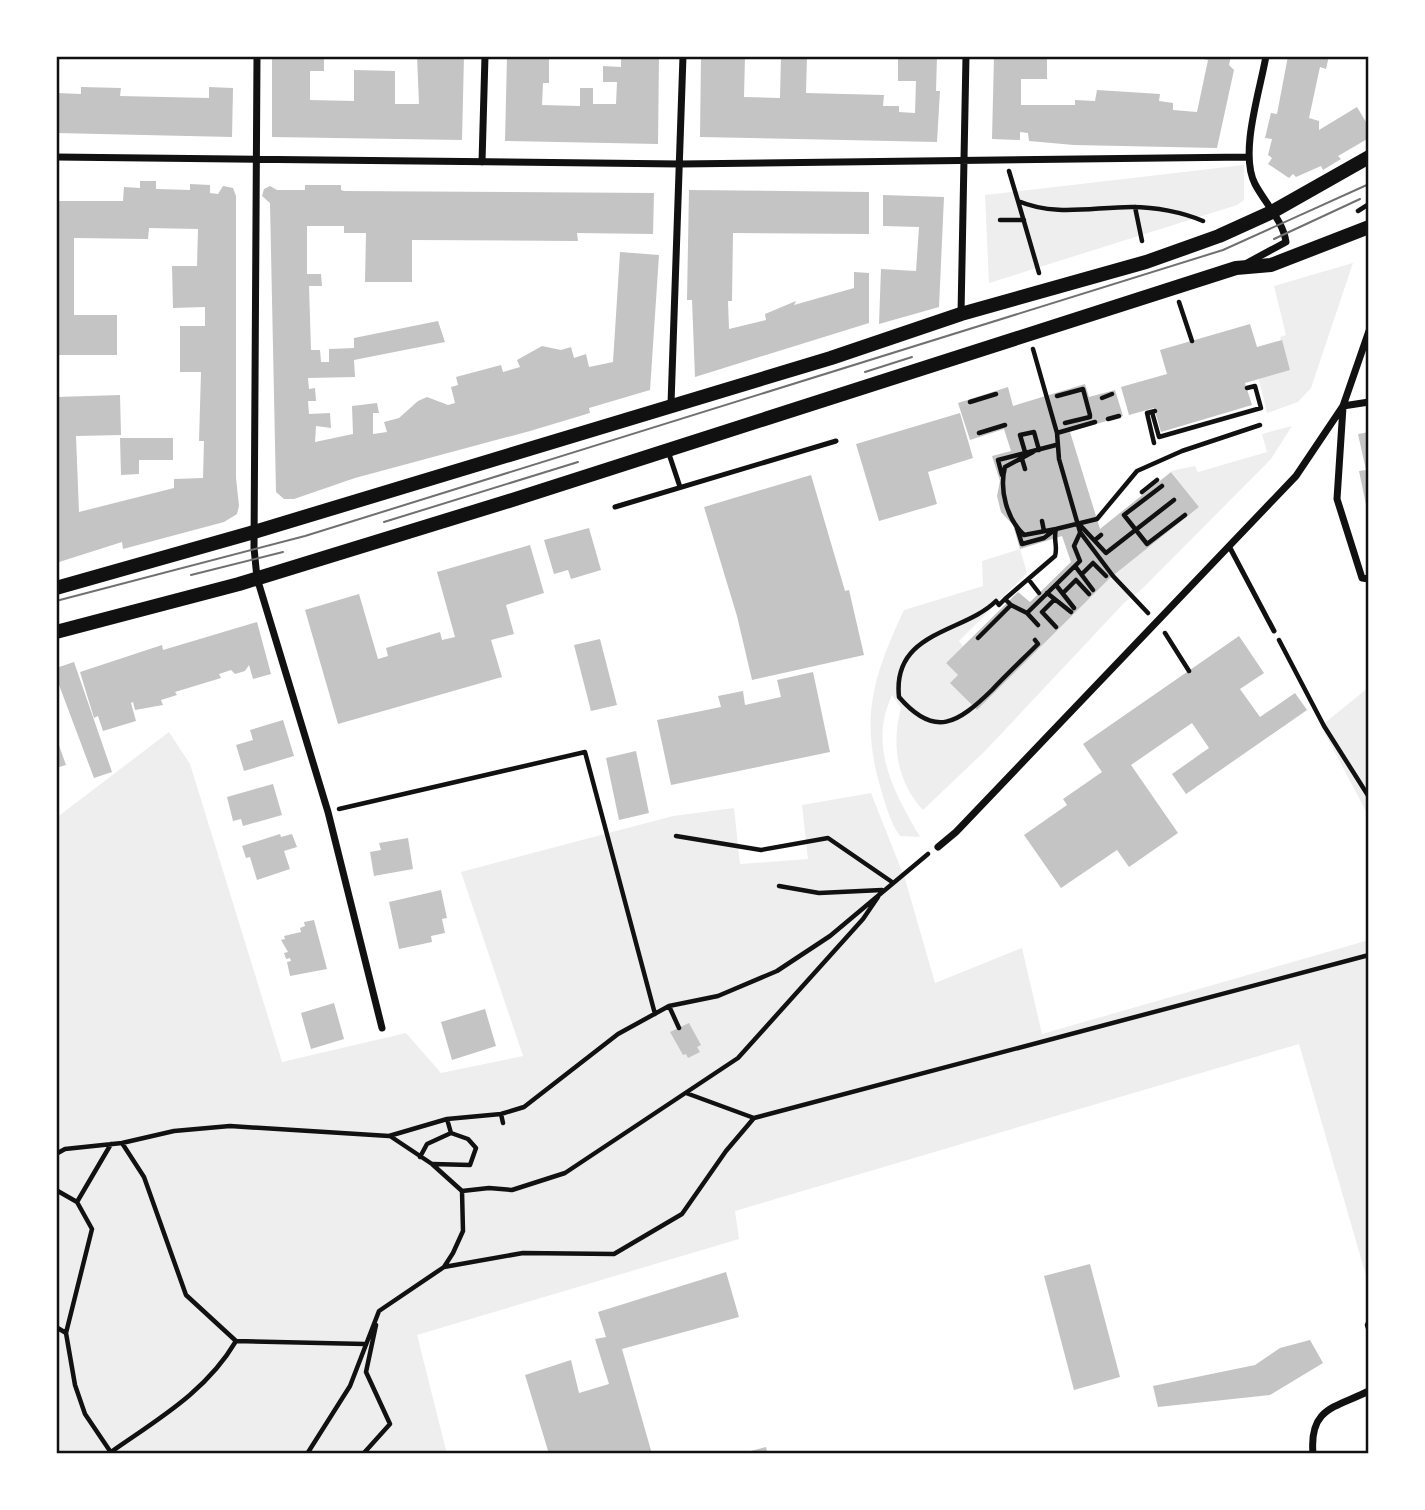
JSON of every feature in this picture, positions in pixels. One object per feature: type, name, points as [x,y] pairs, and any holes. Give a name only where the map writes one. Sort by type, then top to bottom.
[{"type":"main road","points":[[56,588],[254,532],[671,404],[831,358],[961,314],[1146,262],[1219,236],[1272,212],[1369,158]]},
{"type":"main road","points":[[56,632],[257,578],[509,501],[667,448],[1032,335],[1237,268],[1271,265],[1368,230]]},
{"type":"street","points":[[257,56],[254,532],[257,578],[327,812],[382,1028]]},
{"type":"street","points":[[482,162],[485,56]]},
{"type":"street","points":[[671,404],[683,56]]},
{"type":"street","points":[[961,314],[965,56]]},
{"type":"street","points":[[1237,268],[1286,242],[1254,183],[1247,156],[1266,56]]},
{"type":"street","points":[[56,157],[681,164],[1247,156]]},
{"type":"street","points":[[938,847],[956,832],[1296,475],[1343,406],[1369,331]]},
{"type":"street","points":[[1343,406],[1369,402]]},
{"type":"street","points":[[1343,406],[1337,499],[1362,578],[1369,579]]},
{"type":"street","points":[[1313,1454],[1314,1425],[1322,1414],[1369,1391]]},
{"type":"lane","points":[[614,507],[836,441]]},
{"type":"lane","points":[[667,448],[680,487]]},
{"type":"lane","points":[[1229,546],[1274,631]]},
{"type":"path","points":[[1006,160],[1039,273]]},
{"type":"path","points":[[1018,201],[1052,211],[1135,206],[1187,215],[1203,221]]},
{"type":"path","points":[[1135,206],[1142,241]]},
{"type":"path","points":[[1000,220],[1024,220]]},
{"type":"path","points":[[1186,324],[1192,341]]},
{"type":"path","points":[[1027,613],[1080,561],[1074,546],[1080,532],[1079,523],[1056,445],[1057,433],[1040,377],[1032,335]]},
{"type":"path","points":[[1154,443],[1146,420],[1147,413],[1154,412],[1159,437],[1261,408],[1255,386],[1247,388]]},
{"type":"path","points":[[1057,396],[1083,390],[1094,422],[1057,433]]},
{"type":"path","points":[[970,402],[996,394]]},
{"type":"path","points":[[1102,398],[1112,394]]},
{"type":"path","points":[[1065,423],[1090,415]]},
{"type":"path","points":[[1108,419],[1119,415]]},
{"type":"path","points":[[979,433],[1005,425]]},
{"type":"path","points":[[1017,528],[1024,535],[1097,519],[1137,471],[1182,451],[1260,425]]},
{"type":"path","points":[[1025,453],[1020,435],[1034,432],[1036,451]]},
{"type":"path","points":[[1056,445],[998,460],[1006,502],[1022,544],[1044,538],[1056,530]]},
{"type":"path","points":[[1003,476],[1005,467],[1036,451]]},
{"type":"path","points":[[1022,459],[1025,469]]},
{"type":"path","points":[[1142,492],[1157,480]]},
{"type":"path","points":[[1162,486],[1125,515],[1147,544],[1185,515]]},
{"type":"path","points":[[1079,523],[1106,552],[1174,500]]},
{"type":"path","points":[[1042,521],[1044,531]]},
{"type":"path","points":[[1035,640],[1038,644],[963,717],[943,723],[933,722],[911,710],[899,696],[900,678],[915,650],[932,634],[979,614],[996,601],[999,605],[1055,556],[1058,548],[1054,538],[1056,530]]},
{"type":"path","points":[[1080,532],[1132,597],[1157,621],[1189,671]]},
{"type":"path","points":[[1095,540],[1101,535]]},
{"type":"path","points":[[1063,593],[1076,580],[1091,592],[1080,576],[1093,563],[1106,576]]},
{"type":"path","points":[[1075,566],[1082,573]]},
{"type":"path","points":[[1028,580],[1039,593]]},
{"type":"path","points":[[1056,585],[1073,610],[1056,598],[1042,611],[1056,627]]},
{"type":"path","points":[[1047,593],[1054,600]]},
{"type":"path","points":[[1005,599],[1011,606],[1027,613],[1038,625]]},
{"type":"path","points":[[978,638],[1011,606]]},
{"type":"path","points":[[1274,631],[1324,726],[1369,797]]},
{"type":"path","points":[[327,812],[585,752],[655,1014]]},
{"type":"path","points":[[676,836],[761,850],[828,838],[892,882]]},
{"type":"path","points":[[56,1154],[65,1149],[122,1143],[174,1131],[230,1126],[389,1136],[447,1119],[502,1114],[524,1107],[618,1034],[669,1006],[718,996],[777,971],[830,936],[892,882],[938,847]]},
{"type":"path","points":[[779,886],[819,893],[883,890]]},
{"type":"path","points":[[462,1191],[489,1188],[512,1190],[565,1173],[738,1058],[863,919],[883,890]]},
{"type":"path","points":[[685,1093],[754,1118],[1369,955]]},
{"type":"path","points":[[669,1006],[679,1028]]},
{"type":"path","points":[[502,1114],[503,1123]]},
{"type":"path","points":[[307,1454],[349,1386],[379,1311],[444,1267],[523,1253],[614,1254],[682,1214],[726,1151],[754,1118]]},
{"type":"path","points":[[447,1119],[451,1133]]},
{"type":"path","points":[[421,1157],[427,1144],[451,1133],[468,1139],[476,1148],[470,1165],[432,1164]]},
{"type":"path","points":[[389,1136],[432,1164],[462,1191],[463,1231],[444,1267]]},
{"type":"path","points":[[122,1143],[144,1177],[186,1295],[236,1341],[366,1344]]},
{"type":"path","points":[[77,1202],[111,1144]]},
{"type":"path","points":[[56,1190],[77,1202],[92,1229],[66,1332],[75,1385],[85,1414],[112,1453],[192,1396],[220,1368],[236,1341]]},
{"type":"path","points":[[363,1454],[390,1424],[366,1372],[379,1311]]},
{"type":"path","points":[[1369,1321],[1369,1331]]},
{"type":"path","points":[[56,1327],[66,1332]]},
{"type":"shaded area","points":[[1244,165],[1244,200],[1237,205],[989,283],[985,195]]},
{"type":"shaded area","points":[[1353,263],[1311,388],[1298,402],[1267,413],[1259,379],[1290,369],[1280,337],[1286,335],[1274,286]]},
{"type":"shaded area","points":[[1292,426],[1271,459],[1141,590],[1125,602],[985,751],[923,810],[907,787],[898,762],[897,735],[901,708],[892,695],[885,714],[883,751],[893,786],[920,837],[900,836],[880,786],[871,738],[871,717],[878,676],[904,610],[983,586],[982,561],[1020,549],[1027,573],[959,641],[963,646],[946,663],[958,675],[951,683],[977,710],[1110,578],[1199,507],[1171,471],[1195,466],[1198,472],[1267,452],[1262,434]]},
{"type":"shaded area","points":[[1369,687],[1369,817],[1321,726]]},
{"type":"shaded area","points":[[169,732],[190,764],[282,1062],[406,1033],[441,1073],[523,1056],[461,872],[673,816],[734,808],[740,864],[808,859],[802,805],[871,793],[905,879],[935,983],[1022,948],[1042,1034],[1369,940],[1369,1286],[1299,1044],[735,1211],[739,1239],[417,1335],[447,1454],[56,1454],[56,818]]},
{"type":"building","points":[[272,56],[324,56],[324,71],[310,71],[310,100],[354,101],[354,70],[395,71],[395,104],[419,104],[417,56],[464,56],[462,140],[272,137]]},
{"type":"building","points":[[507,56],[549,56],[549,83],[543,83],[542,105],[580,106],[580,88],[593,88],[593,104],[616,104],[617,82],[603,82],[603,66],[621,67],[621,56],[659,56],[658,144],[505,141]]},
{"type":"building","points":[[701,56],[745,56],[744,97],[780,98],[781,56],[807,56],[806,93],[884,95],[883,106],[899,106],[899,112],[915,113],[916,81],[898,81],[898,56],[937,56],[936,91],[940,91],[937,142],[700,137]]},
{"type":"building","points":[[994,56],[1047,56],[1047,79],[1021,79],[1021,105],[1075,105],[1075,100],[1095,101],[1097,90],[1160,94],[1159,101],[1173,103],[1173,110],[1197,112],[1208,60],[1193,56],[1231,56],[1229,65],[1234,70],[1217,148],[1074,145],[1029,141],[1028,133],[1020,132],[1020,140],[992,139]]},
{"type":"building","points":[[1288,56],[1329,56],[1326,69],[1320,67],[1309,118],[1319,121],[1319,130],[1357,107],[1369,127],[1369,138],[1338,156],[1341,159],[1323,170],[1321,166],[1296,177],[1293,174],[1289,178],[1268,164],[1272,158],[1268,155],[1272,139],[1265,138],[1271,113],[1277,114]]},
{"type":"building","points":[[81,87],[121,88],[120,96],[209,98],[209,87],[233,88],[232,137],[56,133],[56,93],[81,94]]},
{"type":"building","points":[[140,181],[156,181],[156,189],[190,190],[190,184],[210,185],[210,193],[218,194],[223,186],[233,188],[236,196],[236,478],[239,506],[237,514],[224,522],[123,549],[122,542],[56,563],[56,397],[120,395],[121,435],[76,436],[79,512],[174,488],[174,479],[203,478],[204,441],[199,441],[201,372],[180,372],[180,326],[205,326],[205,307],[173,308],[172,266],[197,266],[198,229],[149,228],[148,239],[74,238],[74,315],[117,315],[117,355],[56,355],[56,201],[123,201],[124,187],[140,188]]},
{"type":"building","points":[[305,185],[341,185],[341,190],[344,191],[654,193],[653,234],[577,233],[578,241],[412,240],[412,282],[365,282],[366,233],[344,233],[344,226],[307,226],[307,274],[321,274],[322,286],[309,286],[311,350],[320,350],[321,362],[329,362],[329,349],[354,348],[354,338],[438,321],[445,342],[354,360],[355,377],[308,378],[309,389],[315,388],[316,401],[308,401],[309,414],[330,413],[331,428],[316,426],[315,442],[353,434],[352,406],[377,403],[379,413],[373,413],[373,434],[387,432],[384,422],[399,418],[418,401],[427,397],[448,405],[455,403],[451,387],[458,385],[456,377],[501,365],[503,372],[520,367],[517,360],[542,346],[561,350],[571,347],[574,358],[586,354],[589,367],[613,362],[620,252],[659,255],[650,390],[589,408],[590,413],[530,431],[355,478],[294,499],[284,499],[276,492],[270,203],[262,196],[264,189],[270,186],[277,190],[305,190]]},
{"type":"building","points":[[689,190],[869,192],[869,234],[733,233],[732,301],[728,301],[729,329],[766,320],[765,314],[796,301],[794,305],[854,288],[854,272],[869,273],[869,323],[695,377],[692,300],[687,300]]},
{"type":"building","points":[[883,195],[944,197],[939,307],[879,324],[881,269],[916,271],[919,227],[883,226]]},
{"type":"building","points":[[1250,324],[1257,347],[1282,340],[1290,370],[1245,383],[1252,405],[1161,432],[1154,408],[1129,415],[1121,387],[1167,374],[1160,350]]},
{"type":"building","points":[[1085,384],[1089,397],[1115,390],[1123,416],[1070,432],[1100,529],[1171,472],[1199,507],[1110,578],[977,710],[950,683],[958,675],[946,663],[1018,592],[1030,602],[1071,562],[1062,536],[1020,549],[1013,525],[1001,512],[997,496],[1000,481],[992,456],[1011,451],[1004,429],[970,440],[958,403],[1008,387],[1013,406]]},
{"type":"building","points":[[960,413],[973,458],[928,472],[937,504],[879,521],[856,444]]},
{"type":"building","points":[[1369,432],[1368,514],[1359,471],[1366,470],[1358,434]]},
{"type":"building","points":[[120,438],[173,438],[173,460],[139,460],[139,474],[121,475]]},
{"type":"building","points":[[811,475],[845,591],[849,590],[864,655],[752,680],[737,616],[704,507]]},
{"type":"building","points":[[589,528],[601,570],[571,579],[568,570],[554,574],[544,540]]},
{"type":"building","points":[[530,545],[544,593],[506,605],[514,634],[491,640],[502,677],[338,724],[305,610],[359,594],[378,659],[388,656],[386,648],[440,632],[442,640],[455,637],[437,572]]},
{"type":"building","points":[[257,622],[271,674],[253,679],[249,665],[245,671],[235,674],[231,670],[219,674],[221,678],[175,692],[177,695],[161,700],[163,705],[135,710],[133,702],[131,703],[136,721],[103,731],[98,716],[94,718],[80,672],[162,645],[163,650]]},
{"type":"building","points":[[1239,636],[1264,673],[1240,689],[1260,717],[1295,693],[1307,710],[1186,794],[1172,774],[1209,748],[1192,723],[1131,765],[1178,833],[1129,867],[1117,850],[1061,888],[1024,835],[1067,805],[1063,799],[1102,772],[1083,744]]},
{"type":"building","points":[[600,639],[617,705],[591,711],[574,645]]},
{"type":"building","points":[[74,662],[112,772],[94,778],[56,677],[56,668]]},
{"type":"building","points":[[813,672],[830,752],[671,785],[657,720],[721,707],[718,696],[743,691],[745,705],[781,697],[777,680]]},
{"type":"building","points":[[283,720],[294,756],[244,771],[236,745],[253,740],[250,730]]},
{"type":"building","points":[[56,737],[66,765],[56,768]]},
{"type":"building","points":[[636,751],[649,813],[619,820],[606,758]]},
{"type":"building","points":[[273,784],[282,815],[243,826],[241,819],[233,821],[227,797]]},
{"type":"building","points":[[280,834],[281,837],[292,834],[297,847],[284,851],[290,869],[257,880],[250,857],[246,858],[242,846]]},
{"type":"building","points":[[408,838],[413,869],[374,876],[370,852],[381,850],[379,843]]},
{"type":"building","points":[[441,890],[447,918],[442,919],[445,933],[431,936],[432,942],[399,949],[389,902]]},
{"type":"building","points":[[314,920],[327,969],[290,976],[287,962],[291,961],[290,958],[286,959],[284,953],[288,952],[281,940],[285,939],[284,936],[301,932],[300,928],[305,926],[304,922]]},
{"type":"building","points":[[334,1003],[344,1039],[311,1049],[301,1013]]},
{"type":"building","points":[[485,1009],[496,1046],[452,1060],[441,1022]]},
{"type":"building","points":[[689,1023],[701,1045],[697,1047],[700,1052],[688,1058],[686,1054],[683,1055],[670,1032]]},
{"type":"building","points":[[1090,1264],[1120,1377],[1074,1390],[1044,1276]]},
{"type":"building","points":[[726,1272],[739,1317],[622,1349],[652,1454],[549,1454],[525,1375],[571,1360],[579,1393],[609,1384],[595,1339],[606,1337],[598,1312]]},
{"type":"building","points":[[1310,1340],[1323,1363],[1270,1395],[1158,1407],[1153,1386],[1255,1365],[1280,1348]]},
{"type":"building","points":[[766,1447],[768,1454],[743,1454],[743,1453]]},
{"type":"tram line","points":[[56,601],[305,536],[1223,250],[1369,184]]},
{"type":"tram line","points":[[1274,239],[1360,199]]},
{"type":"tram line","points":[[865,372],[912,357]]},
{"type":"tram line","points":[[384,522],[578,462]]},
{"type":"tram line","points":[[191,575],[283,552]]}]
